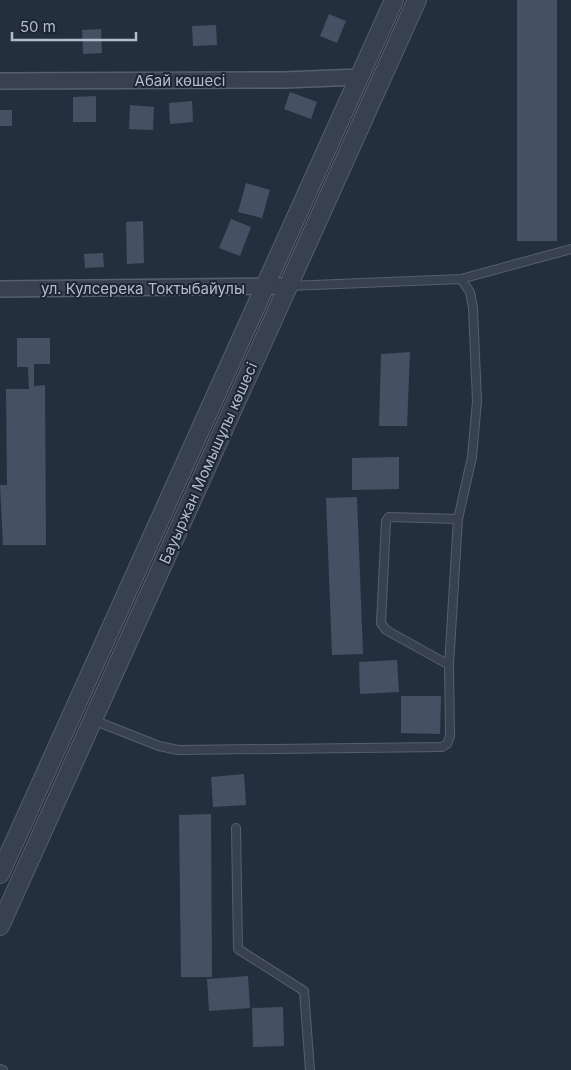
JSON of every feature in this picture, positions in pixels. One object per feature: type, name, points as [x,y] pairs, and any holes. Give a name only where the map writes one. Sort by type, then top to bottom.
[{"type":"street","name":"Бауыржан Момышұлы көшесі","points":[[0,874],[394,0]]},
{"type":"street","name":"Бауыржан Момышұлы көшесі","points":[[0,926],[417,0]]},
{"type":"street","name":"Абай көшесі","points":[[0,81],[284,80],[360,77]]},
{"type":"street","name":"ул. Кулсерека Токтыбайулы","points":[[0,289],[287,286]]},
{"type":"lane","points":[[287,286],[461,278],[571,249]]},
{"type":"lane","points":[[92,720],[159,746],[178,750],[442,747],[447,744],[450,736],[449,665],[458,519],[472,457],[477,401],[474,308],[470,292],[461,278]]},
{"type":"lane","points":[[449,665],[382,628],[386,520],[388,517],[396,516],[458,519]]},
{"type":"lane","points":[[236,828],[238,949],[304,991],[310,1070]]},
{"type":"building","points":[[517,0],[557,0],[557,241],[517,241]]},
{"type":"building","points":[[329,14],[346,21],[337,43],[320,36]]},
{"type":"building","points":[[216,25],[217,45],[193,46],[192,26]]},
{"type":"building","points":[[101,29],[102,53],[83,54],[82,30]]},
{"type":"building","points":[[290,92],[317,102],[311,119],[284,109]]},
{"type":"building","points":[[96,96],[96,122],[73,122],[73,97]]},
{"type":"building","points":[[192,101],[193,122],[170,124],[169,103]]},
{"type":"building","points":[[130,105],[154,107],[153,130],[129,129]]},
{"type":"building","points":[[0,110],[12,110],[12,126],[0,126]]},
{"type":"building","points":[[246,183],[270,190],[262,218],[238,212]]},
{"type":"building","points":[[231,219],[251,227],[240,256],[219,248]]},
{"type":"building","points":[[143,221],[144,263],[127,264],[126,222]]},
{"type":"building","points":[[103,253],[104,267],[85,268],[84,254]]},
{"type":"building","points":[[17,338],[50,338],[50,364],[34,364],[34,386],[45,385],[46,545],[3,545],[0,485],[7,485],[6,389],[29,389],[28,367],[17,367]]},
{"type":"building","points":[[410,352],[407,426],[379,426],[381,354]]},
{"type":"building","points":[[399,457],[399,489],[352,490],[352,458]]},
{"type":"building","points":[[357,497],[363,654],[332,655],[326,498]]},
{"type":"building","points":[[397,660],[399,692],[360,694],[359,662]]},
{"type":"building","points":[[401,696],[441,696],[440,734],[401,733]]},
{"type":"building","points":[[244,774],[246,805],[213,807],[211,777]]},
{"type":"building","points":[[211,814],[212,977],[181,977],[179,815]]},
{"type":"building","points":[[248,976],[250,1008],[209,1011],[207,979]]},
{"type":"building","points":[[283,1007],[284,1046],[253,1047],[252,1008]]}]
